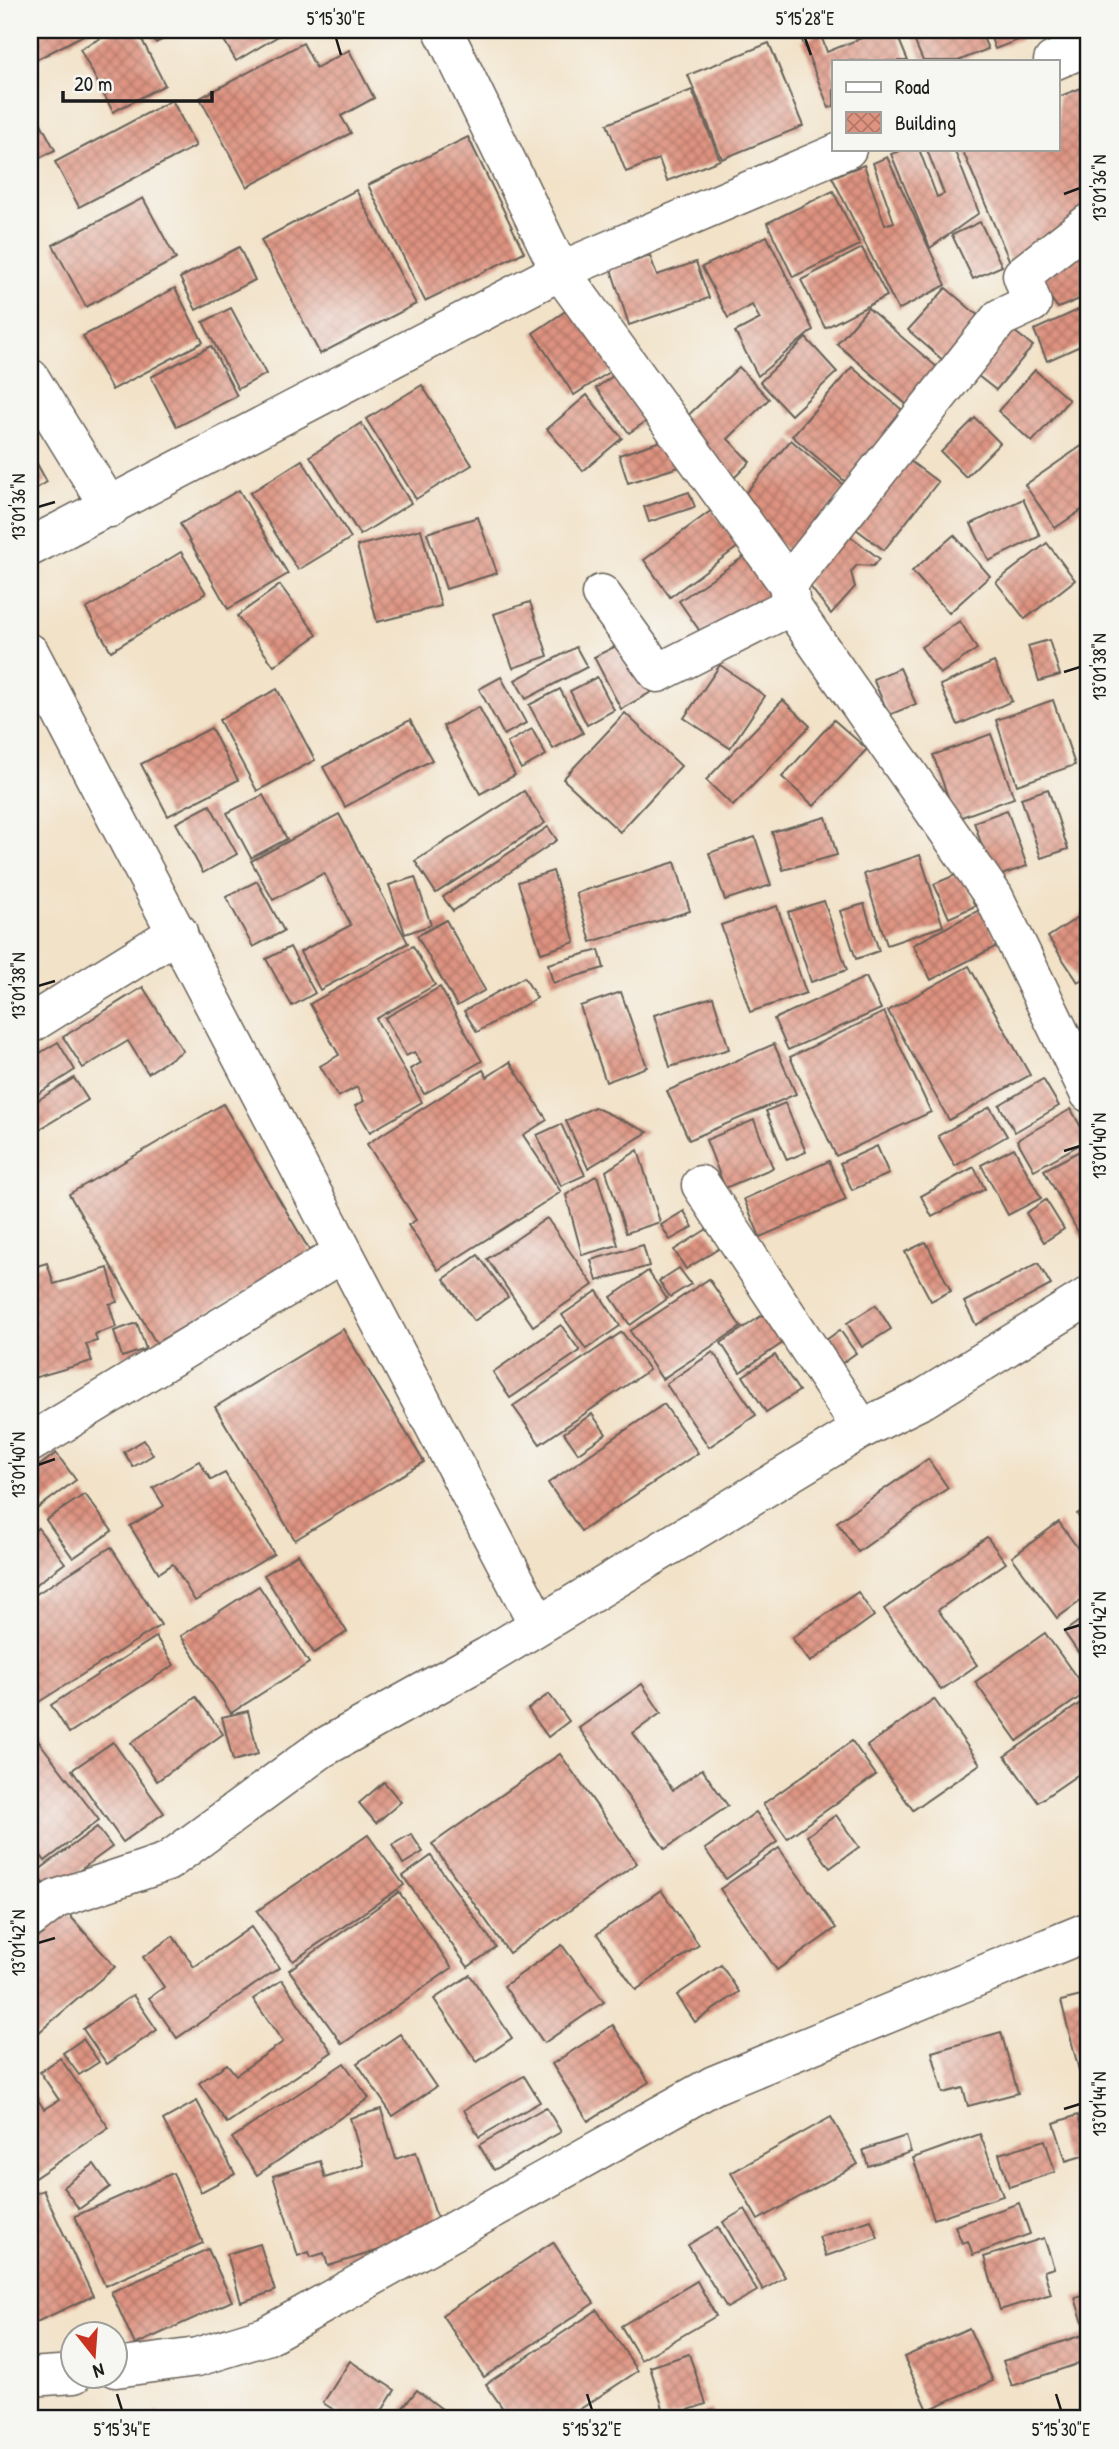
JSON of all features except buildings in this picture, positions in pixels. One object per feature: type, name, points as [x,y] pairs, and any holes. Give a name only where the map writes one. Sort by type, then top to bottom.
[{"type":"street","points":[[456,34],[559,271],[789,595],[994,897],[1089,1093]]},
{"type":"street","points":[[1055,60],[1089,46]]},
{"type":"street","points":[[30,547],[110,508],[559,271],[845,150]]},
{"type":"street","points":[[601,594],[658,673],[789,595],[1000,318],[1032,303],[1022,275],[1089,223]]},
{"type":"street","points":[[30,377],[110,508]]},
{"type":"street","points":[[30,653],[538,1624]]},
{"type":"street","points":[[30,1024],[178,932]]},
{"type":"street","points":[[701,1185],[862,1429]]},
{"type":"street","points":[[30,1443],[343,1253]]},
{"type":"street","points":[[30,1919],[56,1899],[167,1862],[321,1749],[488,1656],[862,1429],[923,1399],[1089,1296]]},
{"type":"street","points":[[130,2366],[197,2357],[266,2336],[715,2085],[1089,1931]]},
{"type":"street","points":[[30,2377],[60,2375]]}]
